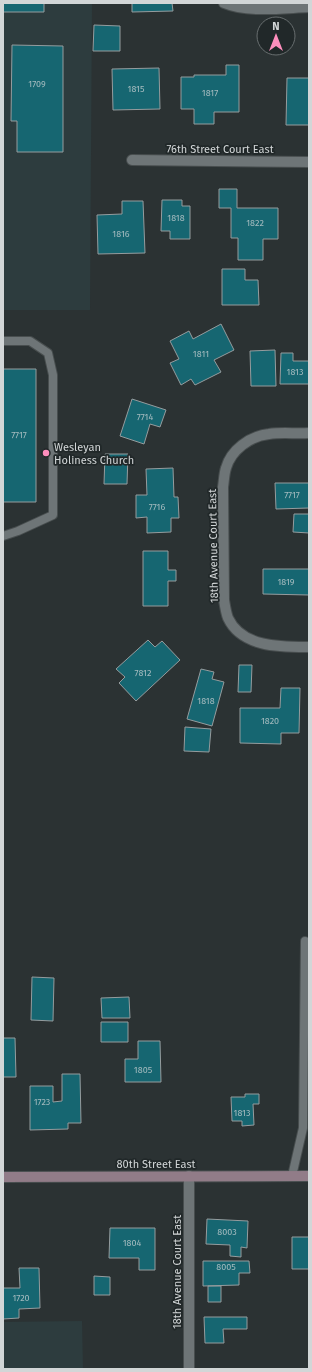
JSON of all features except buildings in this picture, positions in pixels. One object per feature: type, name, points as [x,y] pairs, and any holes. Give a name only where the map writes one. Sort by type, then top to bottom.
[{"type":"street","points":[[224,3],[232,6],[265,9],[309,7]]},
{"type":"street","name":"76th Street Court East","points":[[132,160],[309,162]]},
{"type":"street","name":"18th Avenue Court East","points":[[309,434],[269,434],[258,436],[238,448],[231,457],[226,468],[223,487],[224,600],[228,617],[232,624],[242,634],[264,645],[309,647]]},
{"type":"street","name":"18th Avenue Court East","points":[[188,1369],[189,1176]]},
{"type":"street","name":"80th Street East","points":[[3,1177],[309,1176]]},
{"type":"lane","points":[[3,341],[30,341],[48,353],[53,374],[53,515],[3,536]]},
{"type":"lane","points":[[292,1176],[303,1128],[304,940]]},
{"type":"shaded area","points":[[3,3],[92,3],[90,310],[3,310]]},
{"type":"shaded area","points":[[82,1321],[83,1369],[3,1369],[3,1322]]},
{"type":"place","name":"Wesleyan Holiness Church","points":[[46,453]]}]
